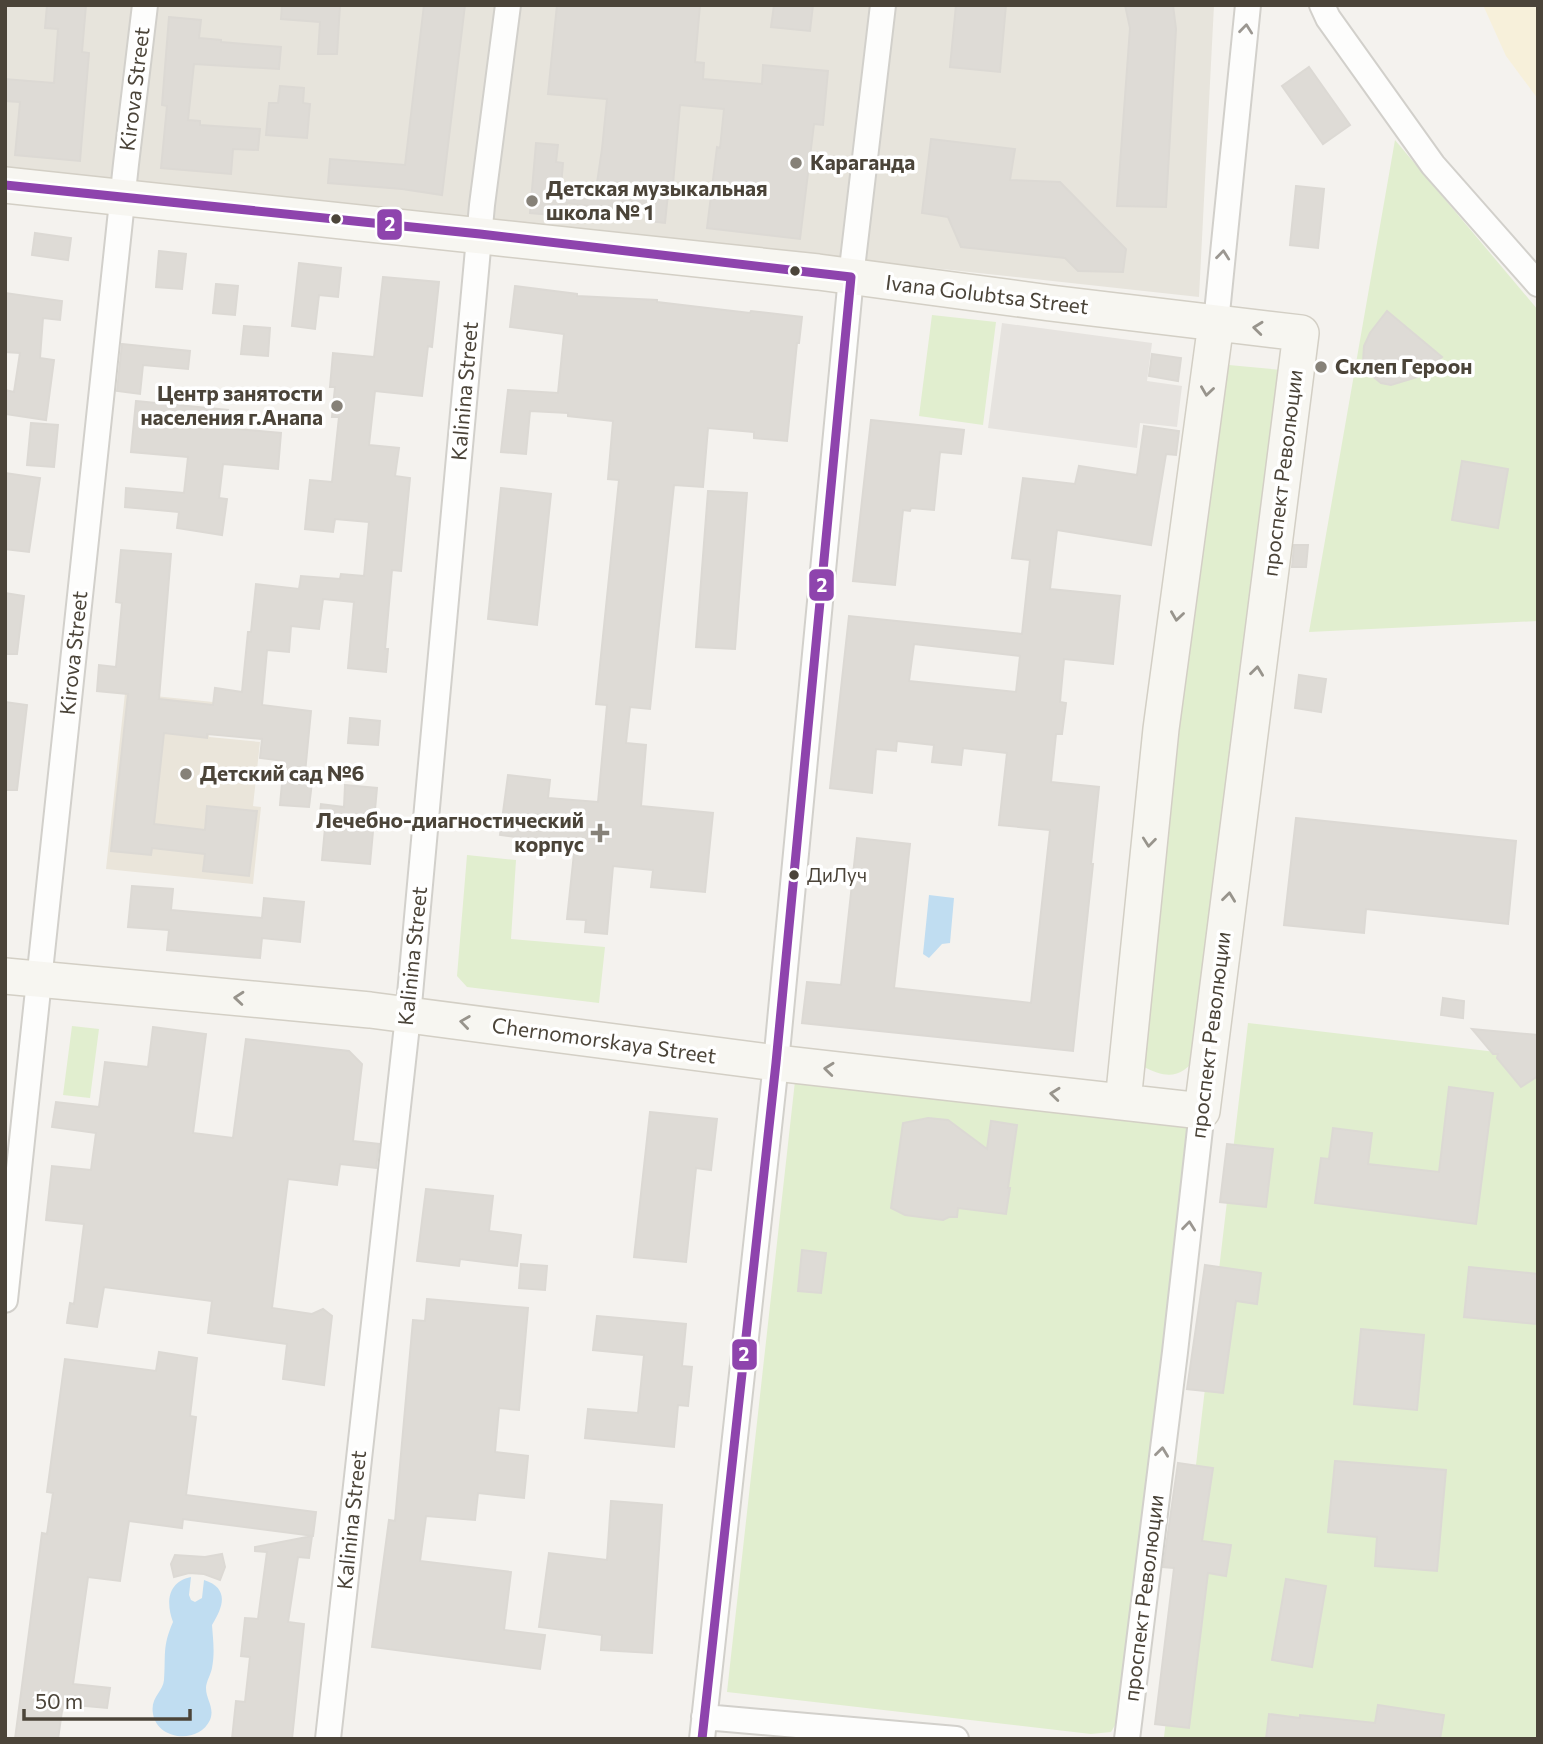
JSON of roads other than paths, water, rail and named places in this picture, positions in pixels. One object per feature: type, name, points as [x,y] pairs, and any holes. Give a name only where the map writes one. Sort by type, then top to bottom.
[{"type":"street","name":"Kirova Street","points":[[5,1300],[145,5]]},
{"type":"street","name":"Kalinina Street","points":[[328,1739],[408,1016],[480,234],[508,5]]},
{"type":"street","points":[[883,5],[851,277],[776,1063],[703,1728],[956,1739]]},
{"type":"street","points":[[1123,1102],[1161,729],[1216,323],[1248,5]]},
{"type":"street","points":[[1322,5],[1328,18],[1433,166],[1538,284]]},
{"type":"street","name":"Ivana Golubtsa Street","points":[[5,185],[480,234],[1301,332]]},
{"type":"street","name":"проспект Революции","points":[[1127,1739],[1202,1111],[1301,332]]},
{"type":"street","name":"Chernomorskaya Street","points":[[5,975],[408,1016],[776,1063],[1202,1111]]},
{"type":"water","points":[[929,895],[954,898],[950,943],[942,944],[929,958],[923,954]]},
{"type":"water","points":[[191,1577],[191,1600],[195,1602],[202,1598],[204,1580],[217,1588],[222,1598],[212,1625],[213,1662],[206,1688],[211,1711],[210,1720],[205,1728],[197,1733],[179,1736],[162,1730],[156,1723],[153,1708],[164,1680],[166,1645],[173,1622],[169,1608],[170,1594],[177,1583]]},
{"type":"place","name":"Караганда","points":[[796,163]]},
{"type":"place","name":"Детская музыкальная школа № 1","points":[[532,201]]},
{"type":"place","name":"Склеп Героон","points":[[1321,367]]},
{"type":"place","name":"Центр занятости населения г.Анапа","points":[[337,406]]},
{"type":"place","name":"Детский сад №6","points":[[186,774]]},
{"type":"place","name":"Лечебно-диагностический корпус","points":[[600,833]]},
{"type":"place","name":"ДиЛуч","points":[[794,875]]}]
